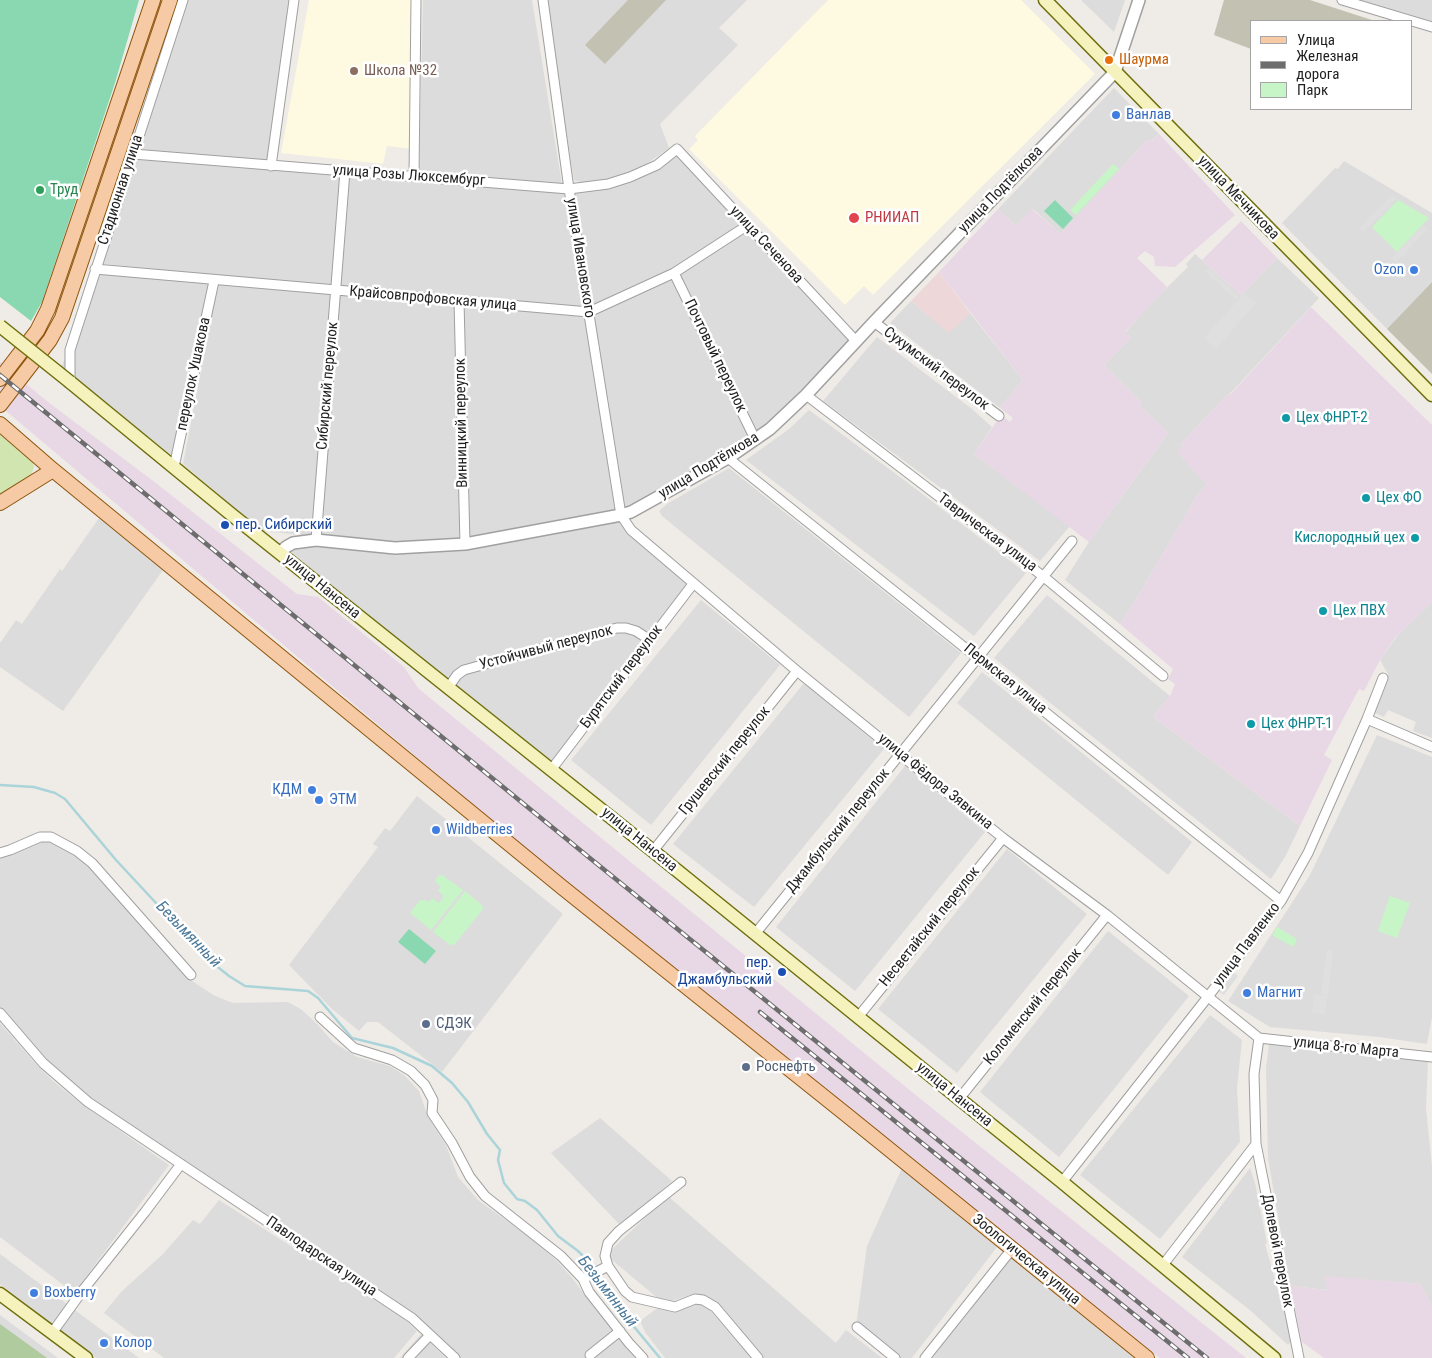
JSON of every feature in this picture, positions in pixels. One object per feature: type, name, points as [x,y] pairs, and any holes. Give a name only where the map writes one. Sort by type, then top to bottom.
[{"type":"main road","name":"Стадионная улица","points":[[0,379],[37,331],[48,309],[154,0]]},
{"type":"main road","name":"Стадионная улица","points":[[0,404],[50,340],[62,318],[170,0]]},
{"type":"main road","name":"улица Мечникова","points":[[1045,0],[1432,395]]},
{"type":"main road","name":"улица Нансена","points":[[0,326],[1062,1182],[1274,1358]]},
{"type":"main road","points":[[0,424],[53,470],[0,503]]},
{"type":"main road","name":"Зоологическая улица","points":[[53,470],[563,888],[1147,1358]]},
{"type":"main road","points":[[0,1294],[86,1358]]},
{"type":"street","name":"Стадионная улица","points":[[70,382],[70,350],[183,0]]},
{"type":"street","points":[[272,166],[294,0]]},
{"type":"street","points":[[414,176],[416,0]]},
{"type":"street","name":"улица Ивановского","points":[[543,0],[569,189],[621,515]]},
{"type":"street","points":[[1115,72],[1140,0]]},
{"type":"street","points":[[1342,0],[1409,20]]},
{"type":"street","points":[[1412,21],[1432,27]]},
{"type":"street","name":"улица Подтёлкова","points":[[280,553],[294,543],[316,540],[395,548],[465,544],[621,515],[631,512],[728,458],[770,429],[806,396],[874,322],[1115,72]]},
{"type":"street","name":"улица Розы Люксембург","points":[[133,154],[569,189],[608,184],[630,177],[657,165],[677,149]]},
{"type":"street","name":"улица Сеченова","points":[[677,149],[856,341]]},
{"type":"street","name":"Сибирский переулок","points":[[316,540],[345,171]]},
{"type":"street","name":"Крайсовпрофовская улица","points":[[95,269],[214,281],[589,312],[674,273],[748,226]]},
{"type":"street","name":"Почтовый переулок","points":[[674,273],[755,439]]},
{"type":"street","name":"переулок Ушакова","points":[[174,467],[214,281]]},
{"type":"street","name":"Винницкий переулок","points":[[459,301],[465,544]]},
{"type":"street","name":"Сухумский переулок","points":[[874,322],[998,416]]},
{"type":"street","name":"Таврическая улица","points":[[806,396],[1044,576],[1163,676]]},
{"type":"street","name":"Пермская улица","points":[[728,458],[1281,901]]},
{"type":"street","name":"улица Фёдора Зявкина","points":[[621,515],[631,530],[692,584],[798,671],[1003,838],[1107,916],[1259,1038]]},
{"type":"street","name":"Джамбульский переулок","points":[[754,934],[1072,541]]},
{"type":"street","name":"Бурятский переулок","points":[[551,770],[692,584]]},
{"type":"street","name":"Устойчивый переулок","points":[[448,688],[457,675],[464,670],[617,628],[636,631],[650,640]]},
{"type":"street","name":"Грушевский переулок","points":[[652,851],[798,671]]},
{"type":"street","name":"улица Павленко","points":[[1062,1182],[1281,901],[1308,852],[1367,719],[1383,678]]},
{"type":"street","points":[[1367,719],[1432,747]]},
{"type":"street","points":[[0,852],[10,850],[40,837],[51,837],[77,851],[92,863],[191,975]]},
{"type":"street","name":"Несветайский переулок","points":[[858,1017],[1003,838]]},
{"type":"street","name":"Коломенский переулок","points":[[959,1099],[1107,916]]},
{"type":"street","name":"Павлодарская улица","points":[[0,1013],[43,1063],[88,1102],[412,1318],[455,1358]]},
{"type":"street","points":[[320,1017],[354,1048],[392,1060],[411,1071],[425,1085],[433,1100],[432,1113],[452,1142],[470,1177],[485,1196],[561,1256],[583,1279],[589,1292],[643,1358]]},
{"type":"street","name":"улица 8-го Марта","points":[[1259,1038],[1432,1057]]},
{"type":"street","name":"Долевой переулок","points":[[1259,1038],[1254,1074],[1256,1144],[1299,1358]]},
{"type":"street","points":[[1163,1265],[1256,1144]]},
{"type":"street","points":[[52,1333],[181,1164]]},
{"type":"street","points":[[681,1182],[634,1219],[608,1243],[604,1268],[632,1297],[675,1306],[695,1299],[703,1300],[714,1307],[758,1358]]},
{"type":"street","points":[[925,1358],[1012,1249]]},
{"type":"street","points":[[583,1279],[604,1268]]},
{"type":"street","points":[[857,1326],[895,1358]]},
{"type":"street","points":[[590,1355],[620,1332]]},
{"type":"street","points":[[408,1358],[430,1335]]},
{"type":"shaded area","points":[[180,0],[290,0],[268,161],[131,151]]},
{"type":"shaded area","name":"Школа №32","points":[[309,0],[412,0],[412,149],[387,146],[383,164],[281,153]]},
{"type":"shaded area","points":[[423,0],[532,0],[562,185],[419,173]]},
{"type":"shaded area","points":[[545,0],[747,0],[719,28],[738,45],[660,124],[669,148],[638,170],[609,182],[587,184],[574,180]]},
{"type":"shaded area","points":[[628,0],[666,0],[605,64],[585,45]]},
{"type":"shaded area","name":"РНИИАП","points":[[828,0],[1021,0],[1095,74],[873,295],[864,286],[845,305],[689,149],[698,140],[695,136]]},
{"type":"shaded area","points":[[1081,0],[1125,0],[1114,32]]},
{"type":"shaded area","points":[[1224,0],[1310,0],[1372,20],[1250,20],[1250,49],[1214,35]]},
{"type":"shaded area","points":[[1355,0],[1432,0],[1432,24]]},
{"type":"shaded area","points":[[1114,88],[1159,134],[1150,142],[1147,140],[1061,234],[1033,209],[1016,226],[998,209]]},
{"type":"shaded area","points":[[1159,134],[1235,215],[1175,267],[1155,266],[1154,257],[1145,251],[1137,258],[1167,287],[1125,332],[1131,338],[1104,365],[1141,402],[1139,405],[1168,433],[1089,542],[974,454],[997,421],[1003,416],[1010,422],[1013,418],[1000,408],[1023,380],[939,272],[998,209],[1016,226],[1032,209],[1061,234],[1148,139],[1151,142]]},
{"type":"shaded area","points":[[676,153],[743,225],[673,270],[592,307],[573,191],[609,186]]},
{"type":"shaded area","points":[[128,158],[340,175],[331,287],[96,263]]},
{"type":"shaded area","points":[[1344,161],[1432,213],[1432,282],[1387,329],[1282,223]]},
{"type":"shaded area","points":[[349,174],[566,193],[583,308],[339,289]]},
{"type":"shaded area","points":[[1392,194],[1396,199],[1364,232],[1359,228]]},
{"type":"shaded area","points":[[1241,221],[1277,258],[1241,295],[1202,260]]},
{"type":"shaded area","points":[[1423,225],[1428,229],[1396,263],[1391,259]]},
{"type":"shaded area","points":[[748,229],[851,340],[804,393],[756,434],[679,274]]},
{"type":"shaded area","points":[[1195,254],[1241,295],[1277,258],[1319,298],[1180,445],[1183,447],[1178,452],[1207,485],[1198,494],[1120,624],[1065,580],[1089,542],[1168,433],[1139,405],[1141,402],[1104,365],[1131,338],[1125,333],[1149,305],[1188,267],[1186,264]]},
{"type":"shaded area","points":[[1209,268],[1239,296],[1236,300],[1205,272]]},
{"type":"shaded area","points":[[939,272],[970,313],[949,333],[911,301]]},
{"type":"shaded area","points":[[94,273],[210,284],[173,456],[61,367],[71,345]]},
{"type":"shaded area","points":[[673,278],[751,438],[727,454],[624,510],[593,313]]},
{"type":"shaded area","points":[[1432,282],[1432,374],[1387,329]]},
{"type":"shaded area","points":[[218,283],[332,293],[312,536],[262,531],[183,464]]},
{"type":"shaded area","points":[[1244,293],[1256,303],[1216,349],[1204,338]]},
{"type":"shaded area","points":[[339,294],[455,304],[460,540],[394,542],[320,538]]},
{"type":"shaded area","points":[[911,301],[949,332],[970,313],[1023,380],[1000,408],[890,323]]},
{"type":"shaded area","points":[[462,305],[584,316],[616,510],[469,541]]},
{"type":"shaded area","points":[[1311,307],[1432,425],[1432,602],[1395,638],[1380,660],[1364,691],[1359,689],[1324,755],[1332,760],[1300,826],[1153,717],[1170,696],[1175,684],[1168,679],[1173,669],[1120,624],[1198,494],[1207,485],[1177,452],[1183,447],[1180,445],[1228,394],[1230,395]]},
{"type":"shaded area","points":[[877,337],[972,409],[992,427],[974,454],[1070,526],[1040,561],[823,401]]},
{"type":"shaded area","points":[[0,362],[48,402],[152,480],[297,594],[318,597],[404,667],[418,688],[430,698],[923,1101],[1246,1358],[1160,1358],[566,883],[0,406]]},
{"type":"shaded area","points":[[809,410],[1026,573],[974,636],[746,460],[789,429]]},
{"type":"shaded area","points":[[729,468],[961,653],[909,717],[662,516],[659,511],[667,504]]},
{"type":"shaded area","points":[[99,518],[163,570],[63,711],[0,667],[0,643],[16,620],[22,624],[60,569],[62,571]]},
{"type":"shaded area","points":[[618,520],[697,583],[551,767],[281,544],[394,551]]},
{"type":"shaded area","points":[[1047,595],[1170,696],[1153,717],[1300,826],[1285,857],[1271,879],[994,658]]},
{"type":"shaded area","points":[[701,600],[780,665],[651,825],[571,760]]},
{"type":"shaded area","points":[[1432,602],[1432,738],[1413,731],[1416,722],[1388,710],[1384,717],[1373,712],[1388,674],[1380,660],[1398,635]]},
{"type":"shaded area","points":[[982,672],[1192,842],[1168,875],[957,703]]},
{"type":"shaded area","points":[[804,683],[884,749],[754,907],[673,844]]},
{"type":"shaded area","points":[[1377,735],[1432,757],[1432,1017],[1427,1044],[1379,1037],[1270,1027],[1228,1001],[1310,875]]},
{"type":"shaded area","points":[[905,766],[985,832],[855,991],[776,927]]},
{"type":"shaded area","points":[[417,796],[563,914],[442,1072],[378,1022],[367,1022],[359,1031],[332,1009],[289,965],[378,847],[373,844],[385,828],[390,831]]},
{"type":"shaded area","points":[[51,838],[91,865],[189,979],[215,996],[233,1003],[288,1002],[302,1010],[333,1042],[357,1057],[390,1066],[404,1075],[419,1091],[428,1117],[446,1145],[458,1177],[478,1200],[529,1237],[556,1260],[636,1358],[454,1358],[424,1329],[82,1097],[0,1015],[0,854]]},
{"type":"shaded area","points":[[1007,849],[1087,914],[957,1073],[878,1009]]},
{"type":"shaded area","points":[[1108,931],[1189,996],[1059,1157],[980,1092]]},
{"type":"shaded area","points":[[1327,950],[1333,951],[1328,995],[1321,994]]},
{"type":"shaded area","points":[[1233,972],[1238,976],[1224,995],[1219,992]]},
{"type":"shaded area","points":[[1314,994],[1327,996],[1325,1015],[1312,1013]]},
{"type":"shaded area","points":[[1210,1015],[1242,1040],[1237,1088],[1240,1142],[1160,1239],[1080,1175]]},
{"type":"shaded area","points":[[0,1023],[53,1081],[79,1102],[169,1165],[74,1293],[0,1237]]},
{"type":"shaded area","points":[[1269,1044],[1428,1061],[1426,1108],[1432,1167],[1432,1307],[1420,1284],[1325,1277],[1328,1290],[1290,1286],[1268,1158],[1266,1068]]},
{"type":"shaded area","points":[[600,1118],[672,1181],[621,1226],[551,1153]]},
{"type":"shaded area","points":[[902,1168],[997,1247],[912,1358],[896,1358],[856,1326],[867,1246]]},
{"type":"shaded area","points":[[1250,1168],[1255,1183],[1267,1243],[1265,1244],[1292,1340],[1288,1345],[1251,1311],[1182,1257]]},
{"type":"shaded area","points":[[668,1196],[836,1343],[846,1330],[882,1358],[760,1358],[699,1297],[690,1295],[672,1301],[660,1300],[606,1255]]},
{"type":"shaded area","points":[[219,1200],[403,1318],[417,1331],[394,1358],[164,1358],[104,1313],[122,1291],[162,1255],[193,1220],[200,1224]]},
{"type":"shaded area","points":[[1004,1252],[1136,1358],[920,1358]]},
{"type":"shaded area","points":[[0,1254],[139,1358],[96,1358],[0,1284]]},
{"type":"shaded area","points":[[1325,1276],[1420,1284],[1432,1307],[1432,1358],[1324,1358],[1302,1342],[1290,1286],[1327,1290]]},
{"type":"shaded area","points":[[690,1301],[697,1301],[708,1308],[751,1358],[665,1358],[645,1332],[640,1321],[659,1307],[669,1311]]},
{"type":"shaded area","points":[[0,1315],[58,1358],[0,1358]]},
{"type":"shaded area","points":[[421,1334],[446,1358],[400,1358]]},
{"type":"green space","name":"Труд","points":[[0,0],[139,0],[115,83],[42,302],[31,321],[0,297]]},
{"type":"green space","points":[[1113,164],[1119,169],[1076,215],[1070,210]]},
{"type":"green space","points":[[1055,200],[1073,218],[1063,229],[1044,211]]},
{"type":"green space","points":[[1398,200],[1429,218],[1397,252],[1372,227]]},
{"type":"green space","points":[[0,434],[27,456],[33,462],[34,467],[31,475],[24,482],[0,497]]},
{"type":"green space","points":[[442,875],[463,890],[431,930],[410,913],[420,900],[429,902],[432,898],[439,903],[444,896],[438,891],[441,887],[435,881],[438,876]]},
{"type":"green space","points":[[465,891],[482,905],[483,909],[455,944],[450,945],[433,932]]},
{"type":"green space","points":[[1390,896],[1410,903],[1397,938],[1378,931]]},
{"type":"green space","points":[[1277,927],[1297,939],[1293,947],[1272,935]]},
{"type":"green space","points":[[409,929],[436,951],[425,964],[398,942]]},
{"type":"green space","points":[[0,1324],[47,1358],[0,1358]]},
{"type":"waterway","name":"Безымянный","points":[[0,785],[34,787],[55,793],[65,799],[116,860],[209,960],[229,976],[245,986],[308,991],[318,998],[352,1038],[393,1048],[432,1066],[452,1083],[468,1102],[487,1134],[500,1150],[498,1160],[504,1183],[517,1199],[525,1201],[537,1210],[558,1236],[587,1260],[606,1293],[660,1358]]},
{"type":"railway","points":[[0,375],[591,859],[1207,1358]]},
{"type":"railway","points":[[760,1012],[1188,1358]]},
{"type":"place","name":"Шаурма","points":[[1109,60]]},
{"type":"place","name":"Школа №32","points":[[354,71]]},
{"type":"place","name":"Ванлав","points":[[1116,115]]},
{"type":"place","name":"Труд","points":[[40,190]]},
{"type":"place","name":"РНИИАП","points":[[854,218]]},
{"type":"place","name":"Ozon","points":[[1414,270]]},
{"type":"place","name":"Цех ФНРТ-2","points":[[1286,418]]},
{"type":"place","name":"Цех ФО","points":[[1366,498]]},
{"type":"place","name":"пер. Сибирский","points":[[225,525]]},
{"type":"place","name":"Кислородный цех","points":[[1415,538]]},
{"type":"place","name":"Цех ПВХ","points":[[1323,611]]},
{"type":"place","name":"Цех ФНРТ-1","points":[[1251,724]]},
{"type":"place","name":"КДМ","points":[[312,790]]},
{"type":"place","name":"ЭТМ","points":[[319,800]]},
{"type":"place","name":"Wildberries","points":[[436,830]]},
{"type":"place","name":"пер. Джамбульский","points":[[782,972]]},
{"type":"place","name":"Магнит","points":[[1247,993]]},
{"type":"place","name":"СДЭК","points":[[426,1024]]},
{"type":"place","name":"Роснефть","points":[[746,1067]]},
{"type":"place","name":"Boxberry","points":[[34,1293]]},
{"type":"place","name":"Колор","points":[[104,1343]]}]
